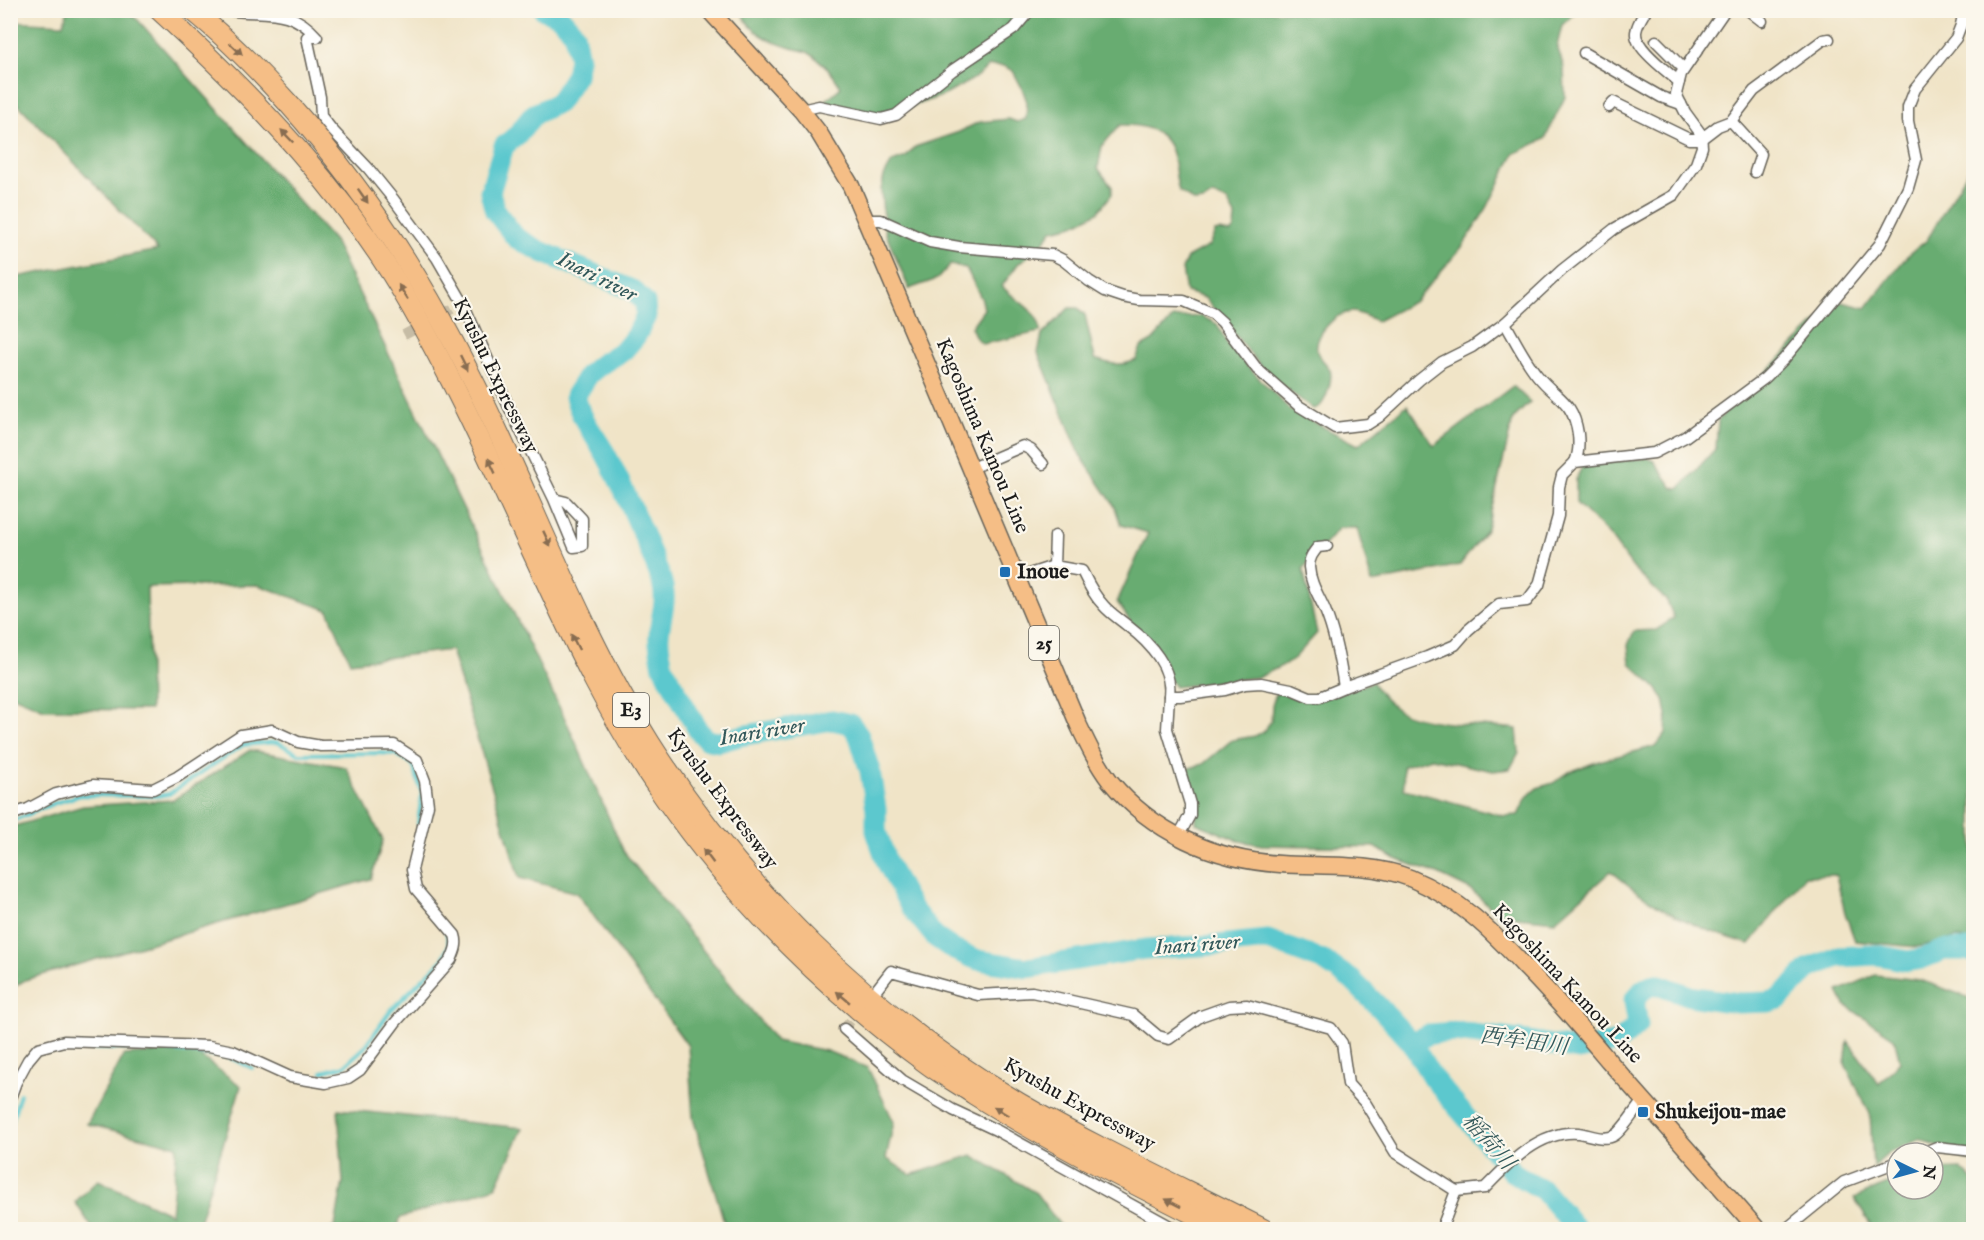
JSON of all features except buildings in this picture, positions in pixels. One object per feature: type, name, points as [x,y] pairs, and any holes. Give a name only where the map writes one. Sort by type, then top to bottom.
[{"type":"highway","name":"Kyushu Expressway","points":[[159,10],[291,140],[332,187],[373,245],[411,306],[445,369],[606,704],[663,795],[713,862],[763,920],[822,979],[929,1066],[1010,1117],[1080,1156],[1225,1230]]},
{"type":"highway","name":"Kyushu Expressway","points":[[192,10],[260,72],[305,122],[348,174],[391,235],[429,296],[462,359],[622,695],[677,784],[726,851],[774,907],[833,965],[930,1044],[1018,1102],[1087,1140],[1265,1230]]},
{"type":"main road","name":"Kagoshima Kamou Line","points":[[709,10],[801,110],[819,133],[850,186],[867,220],[1079,726],[1093,755],[1110,781],[1160,826],[1212,852],[1280,864],[1365,868],[1407,877],[1440,891],[1497,936],[1590,1038],[1758,1230]]},
{"type":"street","points":[[228,10],[279,13],[293,18],[317,36],[307,37],[320,97],[321,116],[368,168],[437,258],[463,303],[508,405],[554,499]]},
{"type":"street","points":[[801,110],[819,106],[881,119],[896,115],[953,70],[1014,29],[1030,10]]},
{"type":"street","points":[[1646,10],[1635,34],[1638,45],[1679,82]]},
{"type":"street","points":[[867,220],[880,220],[930,243],[1053,255],[1064,260],[1097,286],[1123,297],[1139,300],[1184,301],[1212,313],[1222,322],[1257,369],[1299,406],[1335,428],[1368,424],[1442,362],[1472,347],[1505,323],[1562,270],[1614,229],[1674,195],[1696,164],[1702,147],[1701,134],[1676,94],[1681,74],[1725,10]]},
{"type":"street","points":[[1748,10],[1761,21]]},
{"type":"street","points":[[1575,462],[1654,453],[1685,437],[1765,378],[1791,350],[1880,244],[1908,188],[1916,160],[1908,121],[1908,106],[1915,88],[1956,38],[1964,10]]},
{"type":"street","points":[[1609,106],[1613,102],[1689,139],[1701,139],[1718,126],[1731,121],[1754,91],[1823,40],[1829,39]]},
{"type":"street","points":[[1656,41],[1684,69]]},
{"type":"street","points":[[1584,53],[1661,97],[1681,104]]},
{"type":"street","points":[[1731,121],[1761,154],[1755,172]]},
{"type":"street","points":[[1168,696],[1225,690],[1245,684],[1262,683],[1320,698],[1455,645],[1468,630],[1499,604],[1527,601],[1539,585],[1558,516],[1559,487],[1562,475],[1575,462],[1579,440],[1576,419],[1570,408],[1534,372],[1505,323]]},
{"type":"street","points":[[970,469],[1023,446],[1031,450],[1043,464]]},
{"type":"street","points":[[1053,566],[1055,536]]},
{"type":"street","points":[[1327,546],[1318,546],[1310,558],[1309,568],[1317,594],[1326,611],[1340,662],[1344,687]]},
{"type":"street","points":[[1017,578],[1053,566],[1082,571],[1103,606],[1131,628],[1166,667],[1170,685],[1167,729],[1188,791],[1190,804],[1190,815],[1178,837]]},
{"type":"street","points":[[10,815],[28,809],[56,794],[93,785],[153,789],[177,777],[241,735],[272,730],[298,742],[321,746],[394,745],[417,760],[425,781],[428,805],[412,870],[416,889],[455,935],[456,947],[451,960],[395,1023],[360,1070],[348,1078],[326,1083],[290,1077],[233,1051],[209,1046],[64,1041],[38,1048],[28,1060],[10,1098]]},
{"type":"street","points":[[877,989],[891,970],[978,996],[1032,992],[1133,1015],[1158,1036],[1169,1039],[1201,1016],[1229,1006],[1247,1005],[1330,1028],[1342,1043],[1348,1084],[1366,1104],[1395,1152],[1455,1191],[1485,1188],[1539,1140],[1578,1133],[1609,1138],[1616,1134],[1644,1099]]},
{"type":"street","points":[[844,1029],[902,1080],[953,1110],[996,1130],[1177,1230]]},
{"type":"street","points":[[1945,1148],[1974,1150]]},
{"type":"street","points":[[1785,1230],[1844,1182],[1885,1167]]},
{"type":"street","points":[[1441,1230],[1455,1191]]},
{"type":"green space","points":[[68,10],[126,11],[138,20],[334,241],[569,727],[624,852],[776,1041],[827,1051],[868,1068],[894,1122],[886,1158],[911,1175],[972,1155],[1036,1193],[1063,1229],[729,1230],[725,1225],[693,1118],[688,1046],[577,893],[519,878],[451,650],[350,662],[328,610],[258,585],[147,587],[150,710],[44,709],[11,695],[11,278],[158,250],[11,97],[11,21],[63,24]]},
{"type":"green space","points":[[741,11],[1578,11],[1562,25],[1557,46],[1564,68],[1565,97],[1545,139],[1514,154],[1487,208],[1462,247],[1415,301],[1377,321],[1351,312],[1339,316],[1327,326],[1319,338],[1317,351],[1330,370],[1330,383],[1323,402],[1313,409],[1267,374],[1205,298],[1186,292],[1182,269],[1187,258],[1209,246],[1215,232],[1230,233],[1234,229],[1235,216],[1227,201],[1213,195],[1204,201],[1195,202],[1179,191],[1172,152],[1163,137],[1156,132],[1140,126],[1120,125],[1102,146],[1098,168],[1112,187],[1112,194],[1098,212],[1074,225],[1052,230],[1040,247],[1018,264],[1002,286],[1032,312],[1040,332],[983,344],[976,338],[971,327],[984,309],[982,300],[966,268],[950,265],[937,279],[909,289],[886,234],[881,190],[884,176],[892,162],[906,157],[915,147],[959,132],[979,122],[1009,119],[1017,122],[1026,119],[1027,102],[1013,71],[1004,66],[989,66],[975,78],[947,94],[885,116],[832,106],[825,101],[841,87],[823,64],[807,52],[783,46],[761,35],[749,25]]},
{"type":"green space","points":[[1973,162],[1973,942],[1957,938],[1917,947],[1855,941],[1845,913],[1836,875],[1805,876],[1750,944],[1711,932],[1676,916],[1611,871],[1555,921],[1499,915],[1471,890],[1438,874],[1396,859],[1375,847],[1262,845],[1239,841],[1196,823],[1196,807],[1186,769],[1203,764],[1232,740],[1255,736],[1263,732],[1271,721],[1276,693],[1285,693],[1315,701],[1373,682],[1391,704],[1408,715],[1437,721],[1517,729],[1519,752],[1510,769],[1493,771],[1432,758],[1403,766],[1404,789],[1504,816],[1518,815],[1527,797],[1537,788],[1553,783],[1569,772],[1599,761],[1656,746],[1666,733],[1667,715],[1664,699],[1630,663],[1628,645],[1634,631],[1656,630],[1674,618],[1667,601],[1633,568],[1609,535],[1576,503],[1576,479],[1583,465],[1648,458],[1654,461],[1673,488],[1679,489],[1716,448],[1718,420],[1838,301],[1866,308],[1907,256],[1927,240]]},
{"type":"green space","points":[[1069,308],[1078,308],[1085,315],[1095,359],[1116,364],[1136,360],[1141,347],[1152,341],[1173,318],[1201,316],[1217,324],[1229,347],[1290,410],[1358,445],[1407,405],[1434,446],[1513,386],[1530,402],[1513,419],[1487,529],[1460,565],[1372,583],[1357,528],[1339,528],[1303,569],[1317,633],[1292,661],[1259,677],[1175,687],[1117,602],[1148,533],[1121,525],[1114,505],[1080,455],[1038,353],[1042,335]]},
{"type":"green space","points":[[250,750],[346,767],[383,840],[371,879],[25,980],[11,989],[11,827],[83,806],[173,800]]},
{"type":"green space","points":[[1875,975],[1920,980],[1973,999],[1973,1163],[1945,1150],[1945,1141],[1920,1139],[1885,1141],[1885,1156],[1873,1167],[1870,1114],[1845,1064],[1848,1041],[1879,1084],[1900,1061],[1894,1038],[1845,1005],[1838,991]]},
{"type":"green space","points":[[192,1050],[241,1086],[197,1229],[93,1229],[75,1202],[98,1180],[171,1214],[177,1146],[87,1124],[124,1055]]},
{"type":"green space","points":[[338,1109],[523,1128],[496,1187],[400,1218],[397,1229],[330,1229],[335,1226],[343,1182]]},
{"type":"green space","points":[[1961,1169],[1973,1180],[1973,1229],[1873,1229],[1854,1198],[1885,1185],[1885,1201],[1945,1201],[1945,1170]]},
{"type":"waterway","name":"Inari river","points":[[544,10],[559,16],[574,33],[579,59],[576,75],[558,103],[534,114],[516,136],[504,146],[490,192],[495,211],[516,238],[542,252],[634,291],[645,303],[646,316],[636,336],[624,350],[589,374],[575,396],[584,419],[620,483],[660,576],[664,592],[659,639],[663,667],[698,730],[707,740],[719,742],[740,736],[832,720],[851,724],[859,736],[870,771],[876,809],[876,831],[887,863],[910,906],[935,937],[954,950],[978,960],[1027,968],[1146,949],[1268,940],[1324,961],[1352,980],[1380,1008],[1411,1042],[1432,1077],[1512,1172],[1543,1190],[1577,1230]]},
{"type":"waterway","points":[[10,822],[81,795],[157,796],[169,794],[243,745],[277,742],[299,754],[395,754],[413,765],[422,793],[418,824]]},
{"type":"waterway","points":[[322,1072],[344,1066],[365,1047],[391,1010],[443,959],[449,945],[446,929]]},
{"type":"waterway","name":"西牟田川","points":[[1411,1042],[1430,1034],[1456,1032],[1579,1050],[1618,1042],[1638,1025],[1634,1000],[1651,985],[1660,985],[1702,998],[1739,1003],[1768,1002],[1779,999],[1810,968],[1838,957],[1877,955],[1908,961],[1921,959],[1944,950],[1968,950],[1974,953]]},
{"type":"waterway","points":[[61,1048],[141,1049]]},
{"type":"waterway","points":[[167,1050],[228,1057],[252,1068]]},
{"type":"waterway","points":[[10,1127],[20,1094]]},
{"type":"tunnel","points":[[404,335],[463,303]]},
{"type":"tunnel","points":[[844,1029],[861,1008]]},
{"type":"place","name":"Inoue","points":[[1005,572]]},
{"type":"place","name":"Shukeijou-mae","points":[[1643,1112]]},
{"type":"water label","name":"稲荷川","points":[[1488,1142]]}]
